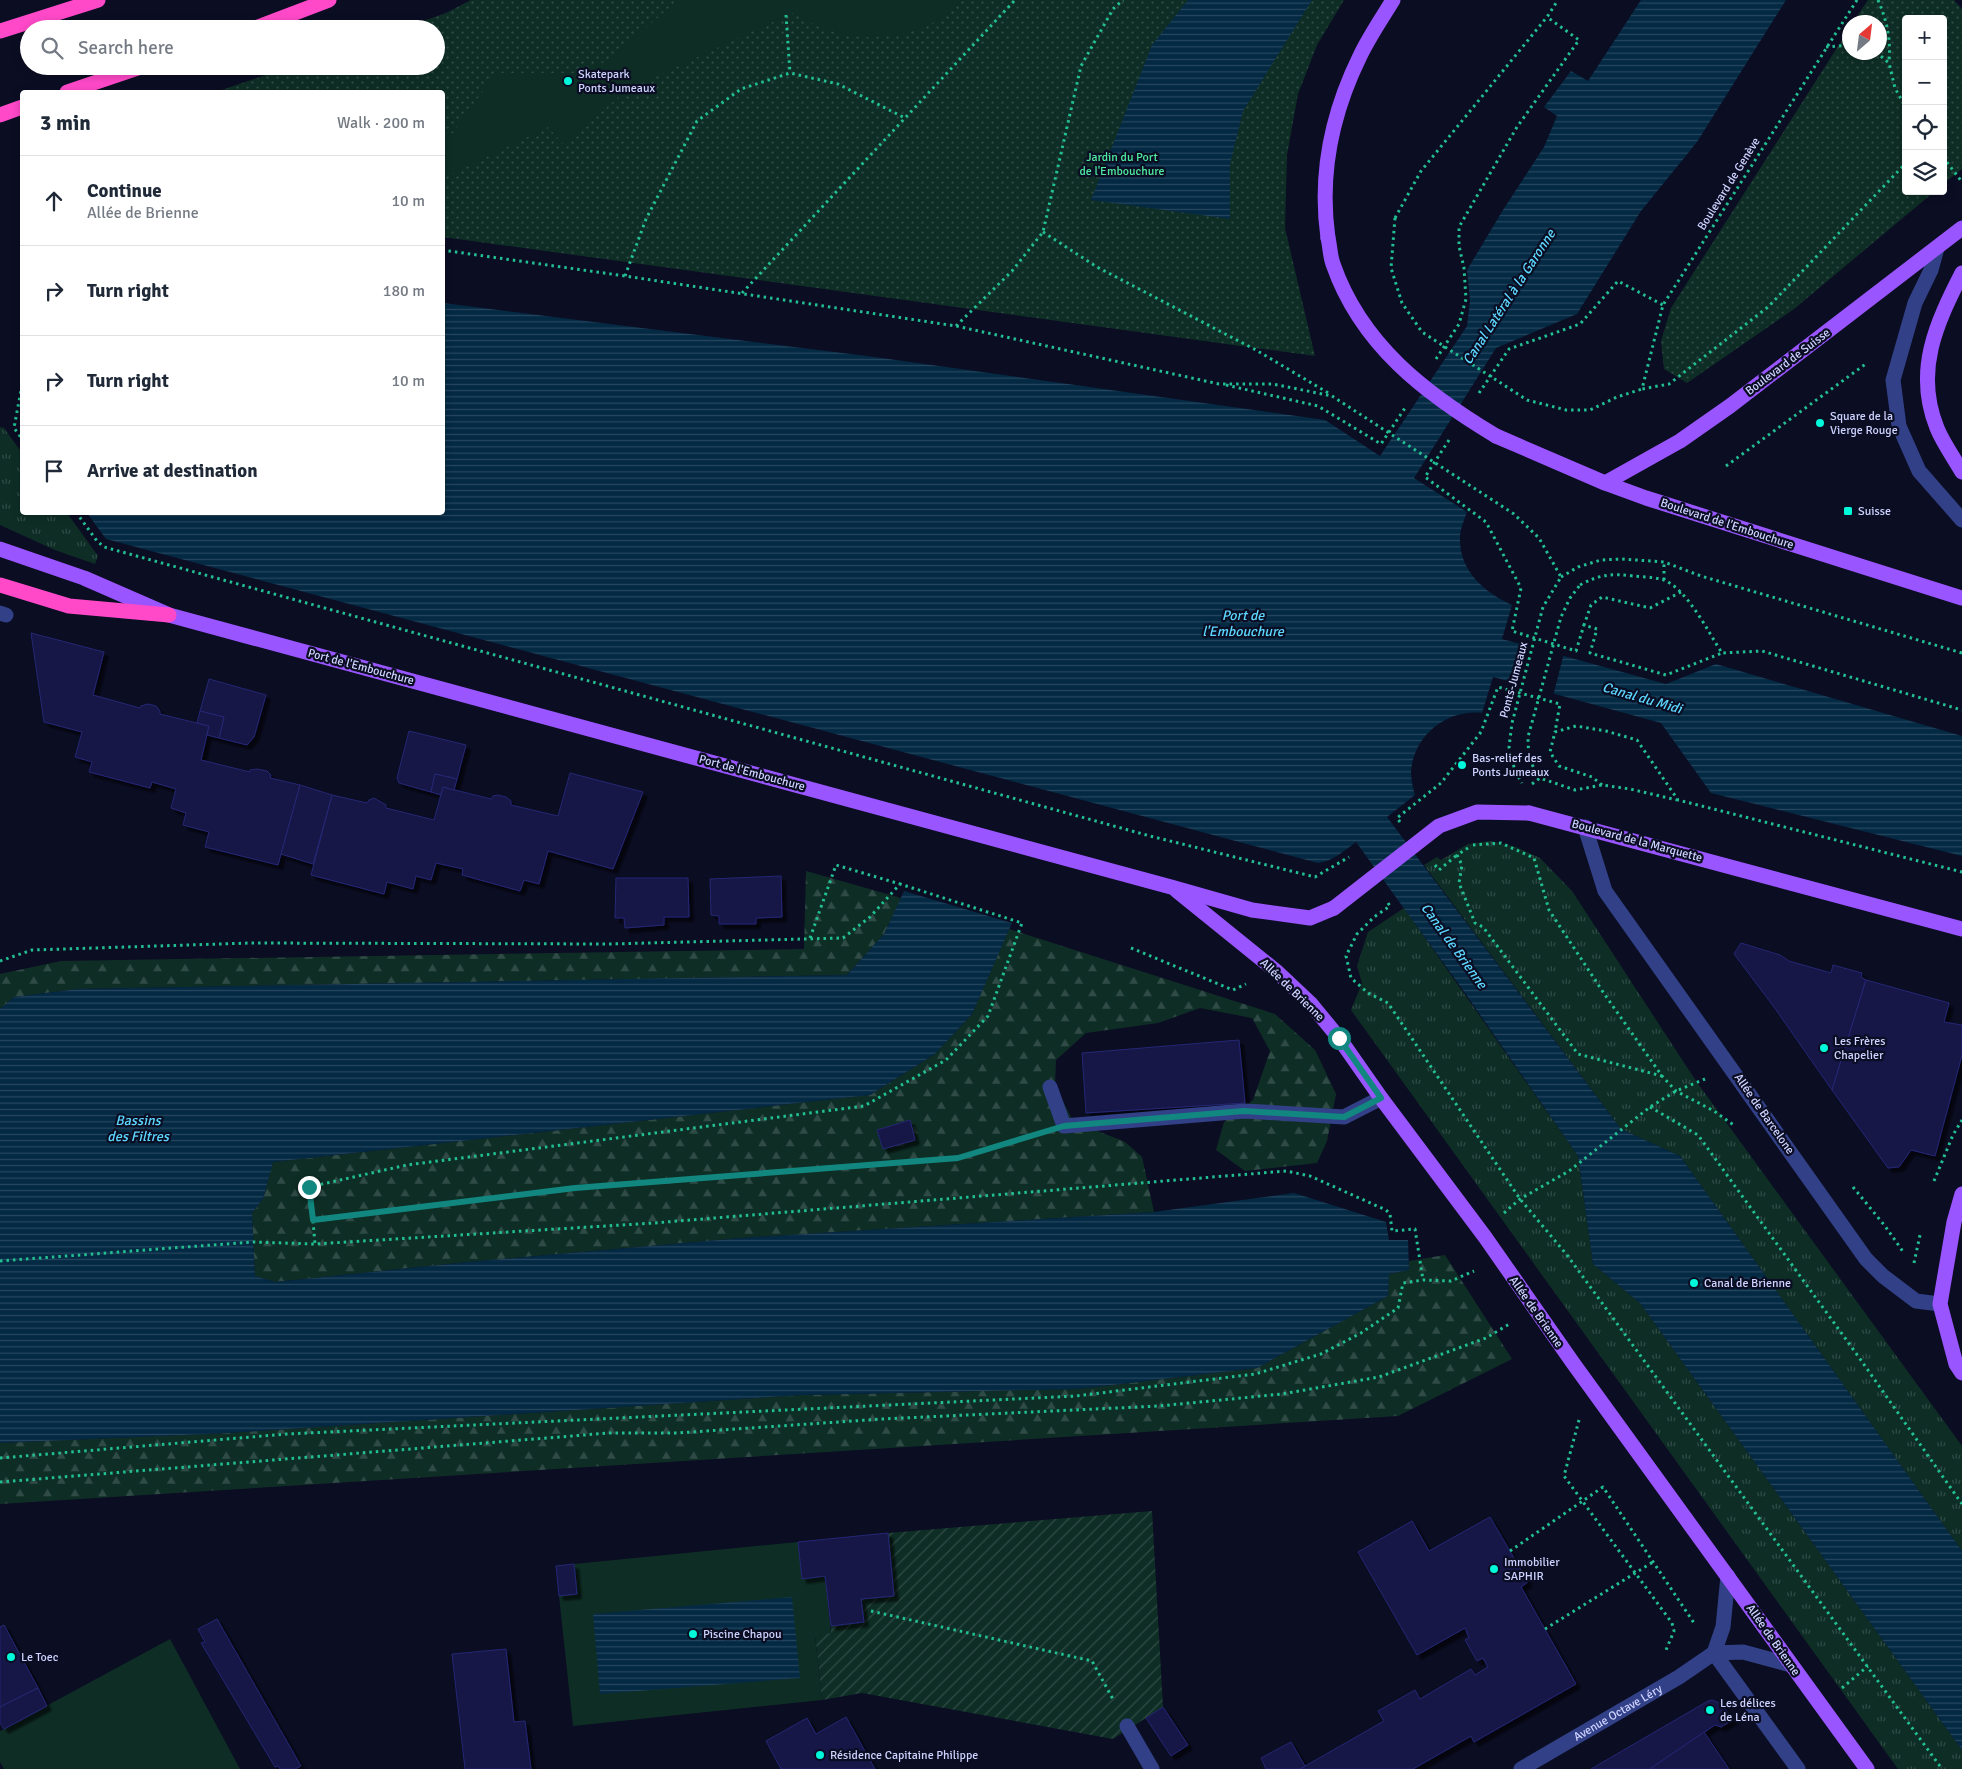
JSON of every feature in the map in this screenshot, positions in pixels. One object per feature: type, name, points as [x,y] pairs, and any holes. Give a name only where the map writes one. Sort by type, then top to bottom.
[{"type":"highway","points":[[27,20],[69,0]]},
{"type":"highway","points":[[37,20],[98,0]]},
{"type":"highway","points":[[277,20],[329,0]]},
{"type":"highway","points":[[6,30],[20,23]]},
{"type":"highway","points":[[6,30],[20,25]]},
{"type":"highway","points":[[73,90],[117,75]]},
{"type":"highway","points":[[0,115],[20,109]]},
{"type":"highway","points":[[0,585],[69,606],[169,615]]},
{"type":"main road","name":"Boulevard de l'Embouchure","points":[[1393,0],[1360,54],[1334,121],[1327,163],[1324,212],[1332,263],[1356,316],[1389,355],[1426,389],[1456,412],[1496,436],[1605,483],[1724,524],[1962,598]]},
{"type":"main road","name":"Boulevard de Suisse","points":[[1605,483],[1680,441],[1730,406],[1962,228]]},
{"type":"main road","points":[[1962,273],[1940,316],[1930,347],[1926,389],[1937,428],[1962,472]]},
{"type":"main road","name":"Port de l'Embouchure","points":[[0,549],[84,578],[169,615],[1171,886],[1252,910],[1310,918],[1334,908]]},
{"type":"main road","name":"Boulevard de la Marquette","points":[[1334,908],[1439,826],[1477,812],[1529,813],[1962,930]]},
{"type":"main road","name":"Allée de Brienne","points":[[1171,886],[1276,971],[1311,1004],[1339,1038],[1867,1769]]},
{"type":"main road","points":[[1962,1194],[1954,1222],[1940,1304],[1956,1364],[1962,1373]]},
{"type":"street","points":[[1937,248],[1931,270],[1915,303],[1893,380],[1899,426],[1919,471],[1962,520]]},
{"type":"street","name":"Allée de Barcelone","points":[[1585,827],[1605,891],[1866,1259],[1883,1276],[1916,1301],[1940,1304]]},
{"type":"street","points":[[1050,1087],[1064,1126],[1244,1111],[1344,1117],[1381,1098]]},
{"type":"street","points":[[1714,1653],[1723,1627],[1728,1576]]},
{"type":"street","points":[[1714,1653],[1743,1652],[1791,1665]]},
{"type":"street","points":[[1714,1653],[1794,1767]]},
{"type":"street","name":"Avenue Octave Léry","points":[[1521,1769],[1679,1677],[1714,1653]]},
{"type":"street","points":[[1127,1726],[1152,1769]]},
{"type":"path","points":[[741,293],[1014,0]]},
{"type":"path","points":[[956,326],[1012,271],[1043,232],[1081,66],[1113,9],[1123,0]]},
{"type":"path","points":[[1558,0],[1547,17],[1422,171],[1395,218],[1391,268],[1402,303],[1422,332],[1527,400],[1566,410],[1590,410],[1616,397],[1642,389],[1669,384],[1768,307],[1902,167]]},
{"type":"path","name":"Boulevard de Genève","points":[[1642,389],[1663,305],[1857,0]]},
{"type":"path","points":[[1878,0],[1888,27],[1890,43],[1889,63],[1895,88],[1904,105]]},
{"type":"path","points":[[786,15],[790,73]]},
{"type":"path","points":[[1433,364],[1459,324],[1466,299],[1458,227],[1517,126],[1579,40],[1547,17]]},
{"type":"path","points":[[1826,47],[1842,46]]},
{"type":"path","points":[[1885,60],[1889,63]]},
{"type":"path","points":[[626,276],[646,219],[698,121],[742,89],[790,73],[838,84],[905,118]]},
{"type":"path","points":[[1947,162],[1962,182]]},
{"type":"path","points":[[1043,232],[1097,267],[1256,350],[1332,396],[1514,514],[1539,538],[1561,577],[1578,567],[1601,560],[1664,562],[1701,576],[1962,653]]},
{"type":"path","points":[[445,250],[956,326],[1318,406],[1381,444],[1407,404]]},
{"type":"path","points":[[1618,281],[1663,305]]},
{"type":"path","points":[[1726,466],[1872,359]]},
{"type":"path","points":[[1219,384],[1273,384],[1332,396]]},
{"type":"path","points":[[20,396],[14,428],[20,437]]},
{"type":"path","points":[[78,515],[97,541],[104,547],[1150,836],[1315,877],[1353,855]]},
{"type":"path","points":[[1664,562],[1664,580]]},
{"type":"path","points":[[1722,653],[1681,592],[1664,580],[1618,574],[1594,577],[1580,585],[1570,598],[1562,617],[1528,737],[1528,756],[1533,768],[1540,778],[1575,790],[1602,785],[1630,789],[1962,872]]},
{"type":"path","name":"Ponts-Jumeaux","points":[[1540,778],[1526,790],[1515,771],[1509,747],[1512,723],[1543,607],[1561,577]]},
{"type":"path","points":[[1576,651],[1592,605],[1602,597],[1650,608],[1681,592]]},
{"type":"path","points":[[1584,625],[1597,629],[1590,653],[1666,675],[1722,653],[1762,651],[1962,710]]},
{"type":"path","points":[[1397,818],[1441,783],[1481,732],[1498,687],[1560,704],[1550,752],[1559,766],[1592,777],[1602,785]]},
{"type":"path","points":[[1555,732],[1576,726],[1606,731],[1637,740],[1678,800]]},
{"type":"path","points":[[1439,870],[1471,846],[1501,843],[1534,858],[1549,910],[1604,995],[1662,1076],[1676,1092],[1714,1111],[1736,1127]]},
{"type":"path","points":[[1458,855],[1462,865],[1459,883],[1475,924],[1483,927],[1578,1054],[1662,1076]]},
{"type":"path","points":[[315,1244],[309,1187],[407,1165],[864,1106],[946,1060],[988,1016],[1022,923],[836,865],[810,938]]},
{"type":"path","points":[[0,961],[32,950],[251,943],[610,944],[843,938],[870,917],[900,884]]},
{"type":"path","points":[[1385,899],[1390,906],[1374,917],[1357,934],[1346,956],[1351,978],[1368,993],[1388,1003],[1520,1199],[1573,1263],[1942,1769]]},
{"type":"path","points":[[1130,948],[1233,990],[1276,971]]},
{"type":"path","points":[[1520,1199],[1569,1170],[1650,1107],[1676,1092]]},
{"type":"path","points":[[1650,1107],[1698,1135],[1962,1504]]},
{"type":"path","points":[[313,1220],[575,1188],[958,1158],[1064,1126]]},
{"type":"path","points":[[0,1261],[252,1242],[315,1244],[654,1223],[1286,1171],[1310,1176],[1386,1210],[1390,1214],[1392,1232],[1415,1229],[1423,1280]]},
{"type":"path","points":[[0,1458],[287,1434],[1076,1396],[1255,1374],[1321,1354],[1361,1333],[1398,1308],[1403,1283],[1423,1280],[1451,1281],[1499,1259]]},
{"type":"path","points":[[0,1482],[609,1433],[677,1433],[882,1419],[1159,1406],[1282,1394],[1379,1377],[1486,1338],[1535,1309]]},
{"type":"path","points":[[1580,1418],[1564,1476],[1672,1623],[1674,1631],[1664,1655]]},
{"type":"path","points":[[1510,1551],[1603,1487],[1714,1653]]},
{"type":"path","points":[[1545,1629],[1653,1562]]},
{"type":"path","points":[[871,1611],[1092,1661],[1127,1726]]},
{"type":"path","points":[[1838,1691],[1868,1666]]},
{"type":"green space","name":"Jardin du Port de l'Embouchure","points":[[471,0],[1344,0],[1317,45],[1298,94],[1287,155],[1285,228],[1315,356],[445,237],[445,90],[222,90],[266,75],[445,75],[445,20],[426,20],[446,13]]},
{"type":"green space","name":"Skatepark Ponts Jumeaux","points":[[678,0],[960,0],[949,13],[933,22],[903,34],[886,36],[854,36],[838,33],[792,13],[627,90],[563,144],[548,127],[445,177],[445,137],[453,133],[496,73],[581,73],[609,60]]},
{"type":"green space","points":[[1868,0],[1954,0],[1962,9],[1962,169],[1947,181],[1947,15],[1902,15],[1902,195],[1930,195],[1794,309],[1687,383],[1664,369],[1661,341],[1671,308],[1842,40],[1842,60],[1887,60],[1887,15],[1858,15]]},
{"type":"green space","points":[[0,427],[4,428],[20,450],[20,515],[68,515],[98,556],[95,564],[55,550],[0,525]]},
{"type":"green space","points":[[1491,841],[1516,847],[1540,858],[1572,891],[1696,1081],[1962,1446],[1962,1551],[1680,1156],[1621,1129],[1424,865],[1437,857],[1441,860],[1468,844]]},
{"type":"green space","points":[[806,871],[901,898],[884,934],[847,975],[78,989],[14,997],[0,1009],[0,974],[61,961],[804,949]]},
{"type":"green space","points":[[1404,908],[1578,1156],[1593,1264],[1640,1303],[1962,1750],[1962,1769],[1898,1769],[1351,1010],[1362,983],[1357,966],[1368,932]]},
{"type":"green space","points":[[1009,929],[1275,1014],[1315,1050],[1336,1094],[1327,1141],[1317,1163],[1245,1171],[1216,1150],[1224,1122],[1253,1100],[1270,1051],[1252,1018],[1200,1008],[1158,1023],[1086,1033],[1056,1060],[1055,1086],[1073,1121],[1125,1142],[1142,1157],[1154,1212],[741,1238],[468,1262],[275,1282],[255,1276],[252,1213],[263,1199],[273,1162],[870,1095],[935,1054],[972,1014]]},
{"type":"green space","points":[[1445,1255],[1512,1359],[1398,1416],[0,1504],[0,1443],[227,1433],[801,1395],[1078,1389],[1257,1368],[1388,1296],[1389,1274],[1409,1270],[1409,1261]]},
{"type":"green space","points":[[1152,1511],[1163,1707],[1113,1739],[862,1693],[822,1700],[815,1634],[831,1633],[831,1626],[864,1622],[861,1599],[894,1596],[888,1533]]},
{"type":"green space","name":"Piscine Chapou","points":[[798,1542],[802,1579],[825,1576],[831,1633],[815,1635],[822,1700],[573,1726],[559,1596],[577,1594],[574,1564]]},
{"type":"green space","points":[[170,1639],[240,1769],[4,1769],[0,1762],[0,1731]]},
{"type":"water","points":[[1188,0],[1312,0],[1243,111],[1230,164],[1230,219],[1091,200],[1152,45]]},
{"type":"water","name":"Port de l'Embouchure","points":[[1641,0],[1786,0],[1697,142],[1641,211],[1577,314],[1496,348],[1414,478],[1467,512],[1460,535],[1464,561],[1469,571],[1483,587],[1512,605],[1502,639],[1666,684],[1716,664],[1962,736],[1962,856],[1711,793],[1661,723],[1493,677],[1482,713],[1456,715],[1445,720],[1425,736],[1413,759],[1411,775],[1415,795],[1387,817],[1621,1129],[1680,1156],[1962,1551],[1962,1750],[1640,1303],[1593,1264],[1578,1156],[1460,986],[1356,842],[1333,858],[1318,863],[106,539],[88,515],[445,515],[445,303],[867,356],[1325,420],[1380,456],[1467,326],[1470,301],[1467,270],[1544,147],[1557,116],[1544,107],[1571,71],[1588,81]]},
{"type":"water","name":"Bassins des Filtres","points":[[904,891],[1012,923],[972,1014],[935,1054],[870,1095],[273,1162],[263,1199],[252,1213],[255,1276],[275,1282],[468,1262],[741,1238],[1154,1212],[1294,1193],[1386,1222],[1389,1240],[1408,1240],[1409,1270],[1389,1274],[1388,1296],[1257,1368],[1078,1389],[801,1395],[227,1433],[0,1443],[0,1009],[14,997],[78,989],[847,975],[884,934]]},
{"type":"water","points":[[792,1597],[800,1678],[600,1694],[593,1614]]},
{"type":"pier","points":[[1523,642],[1564,653],[1553,696],[1508,684],[1510,674],[1514,674]]},
{"type":"building","points":[[31,633],[104,652],[93,695],[140,708],[148,704],[156,706],[160,714],[209,726],[201,760],[250,772],[250,770],[257,769],[267,771],[271,775],[270,778],[300,785],[278,865],[205,847],[209,832],[183,825],[186,813],[171,808],[176,789],[152,782],[150,788],[89,772],[92,762],[75,757],[82,732],[44,722]]},
{"type":"building","points":[[209,679],[266,695],[254,737],[247,745],[219,738],[224,717],[200,711]]},
{"type":"building","points":[[200,711],[224,717],[219,738],[207,735],[209,726],[197,723]]},
{"type":"building","points":[[409,731],[466,745],[457,779],[435,774],[431,792],[399,783],[397,778]]},
{"type":"building","points":[[570,773],[643,792],[613,869],[548,851],[539,884],[524,880],[520,891],[462,875],[463,869],[436,863],[431,880],[416,876],[413,889],[387,882],[384,894],[311,875],[332,795],[367,803],[374,798],[386,805],[386,808],[434,820],[443,787],[491,799],[493,796],[498,795],[506,797],[511,801],[511,805],[558,816]]},
{"type":"building","points":[[435,774],[457,779],[454,790],[443,787],[441,795],[431,792]]},
{"type":"building","points":[[300,785],[332,795],[313,864],[281,854]]},
{"type":"building","points":[[781,876],[782,917],[756,918],[756,924],[719,924],[719,916],[711,915],[710,879]]},
{"type":"building","points":[[616,878],[688,878],[689,917],[664,917],[664,925],[625,928],[624,918],[615,918]]},
{"type":"building","name":"Les Frères Chapelier","points":[[1741,943],[1780,955],[1789,961],[1831,973],[1833,965],[1862,973],[1861,977],[1866,980],[1832,1090],[1734,954]]},
{"type":"building","points":[[1866,980],[1949,1003],[1944,1022],[1962,1025],[1962,1055],[1935,1156],[1911,1150],[1899,1167],[1888,1168],[1832,1090]]},
{"type":"building","points":[[1239,1040],[1245,1103],[1086,1113],[1082,1053]]},
{"type":"building","points":[[910,1120],[915,1140],[883,1149],[877,1130]]},
{"type":"building","points":[[1490,1517],[1528,1582],[1521,1587],[1576,1684],[1474,1742],[1471,1736],[1413,1769],[1300,1769],[1384,1721],[1378,1711],[1415,1690],[1420,1699],[1471,1669],[1475,1675],[1488,1667],[1483,1658],[1477,1661],[1465,1640],[1469,1638],[1465,1628],[1417,1655],[1358,1552],[1412,1521],[1429,1551]]},
{"type":"building","points":[[888,1533],[894,1596],[861,1599],[864,1622],[831,1626],[825,1576],[802,1579],[798,1542]]},
{"type":"building","points":[[574,1564],[577,1594],[559,1596],[556,1566]]},
{"type":"building","points":[[217,1619],[301,1766],[295,1769],[275,1767],[201,1643],[205,1642],[198,1629]]},
{"type":"building","name":"Le Toec","points":[[4,1625],[38,1688],[0,1707],[0,1627]]},
{"type":"building","points":[[506,1649],[514,1722],[525,1721],[531,1769],[465,1769],[452,1654]]},
{"type":"building","points":[[38,1688],[47,1706],[4,1729],[0,1723],[0,1707]]},
{"type":"building","points":[[1712,1700],[1722,1704],[1733,1720],[1721,1727],[1715,1725],[1650,1769],[1591,1769],[1708,1701]]},
{"type":"building","points":[[1163,1707],[1188,1745],[1171,1756],[1146,1718]]},
{"type":"building","name":"Résidence Capitaine Philippe","points":[[846,1717],[875,1769],[781,1769],[766,1741],[807,1718],[816,1734]]},
{"type":"building","points":[[1704,1732],[1729,1769],[1650,1769]]},
{"type":"building","points":[[1291,1742],[1305,1766],[1300,1769],[1266,1769],[1261,1758]]},
{"type":"place","name":"Skatepark Ponts Jumeaux","points":[[568,81]]},
{"type":"place","name":"Square de la Vierge Rouge","points":[[1820,423]]},
{"type":"place","name":"Suisse","points":[[1848,511]]},
{"type":"place","name":"Bas-relief des Ponts Jumeaux","points":[[1462,765]]},
{"type":"place","name":"Les Frères Chapelier","points":[[1824,1048]]},
{"type":"place","name":"Canal de Brienne","points":[[1694,1283]]},
{"type":"place","name":"Immobilier SAPHIR","points":[[1494,1569]]},
{"type":"place","name":"Piscine Chapou","points":[[693,1634]]},
{"type":"place","name":"Le Toec","points":[[11,1657]]},
{"type":"place","name":"Les délices de Léna","points":[[1710,1710]]},
{"type":"place","name":"Résidence Capitaine Philippe","points":[[820,1755]]},
{"type":"route","points":[[309,1187],[313,1220],[575,1188],[775,1174],[958,1158],[1064,1126],[1244,1111],[1344,1117],[1381,1098],[1339,1038]]},
{"type":"water label","name":"Canal Latéral à la Garonne","points":[[1509,297]]},
{"type":"water label","name":"Canal du Midi","points":[[1642,698]]}]
